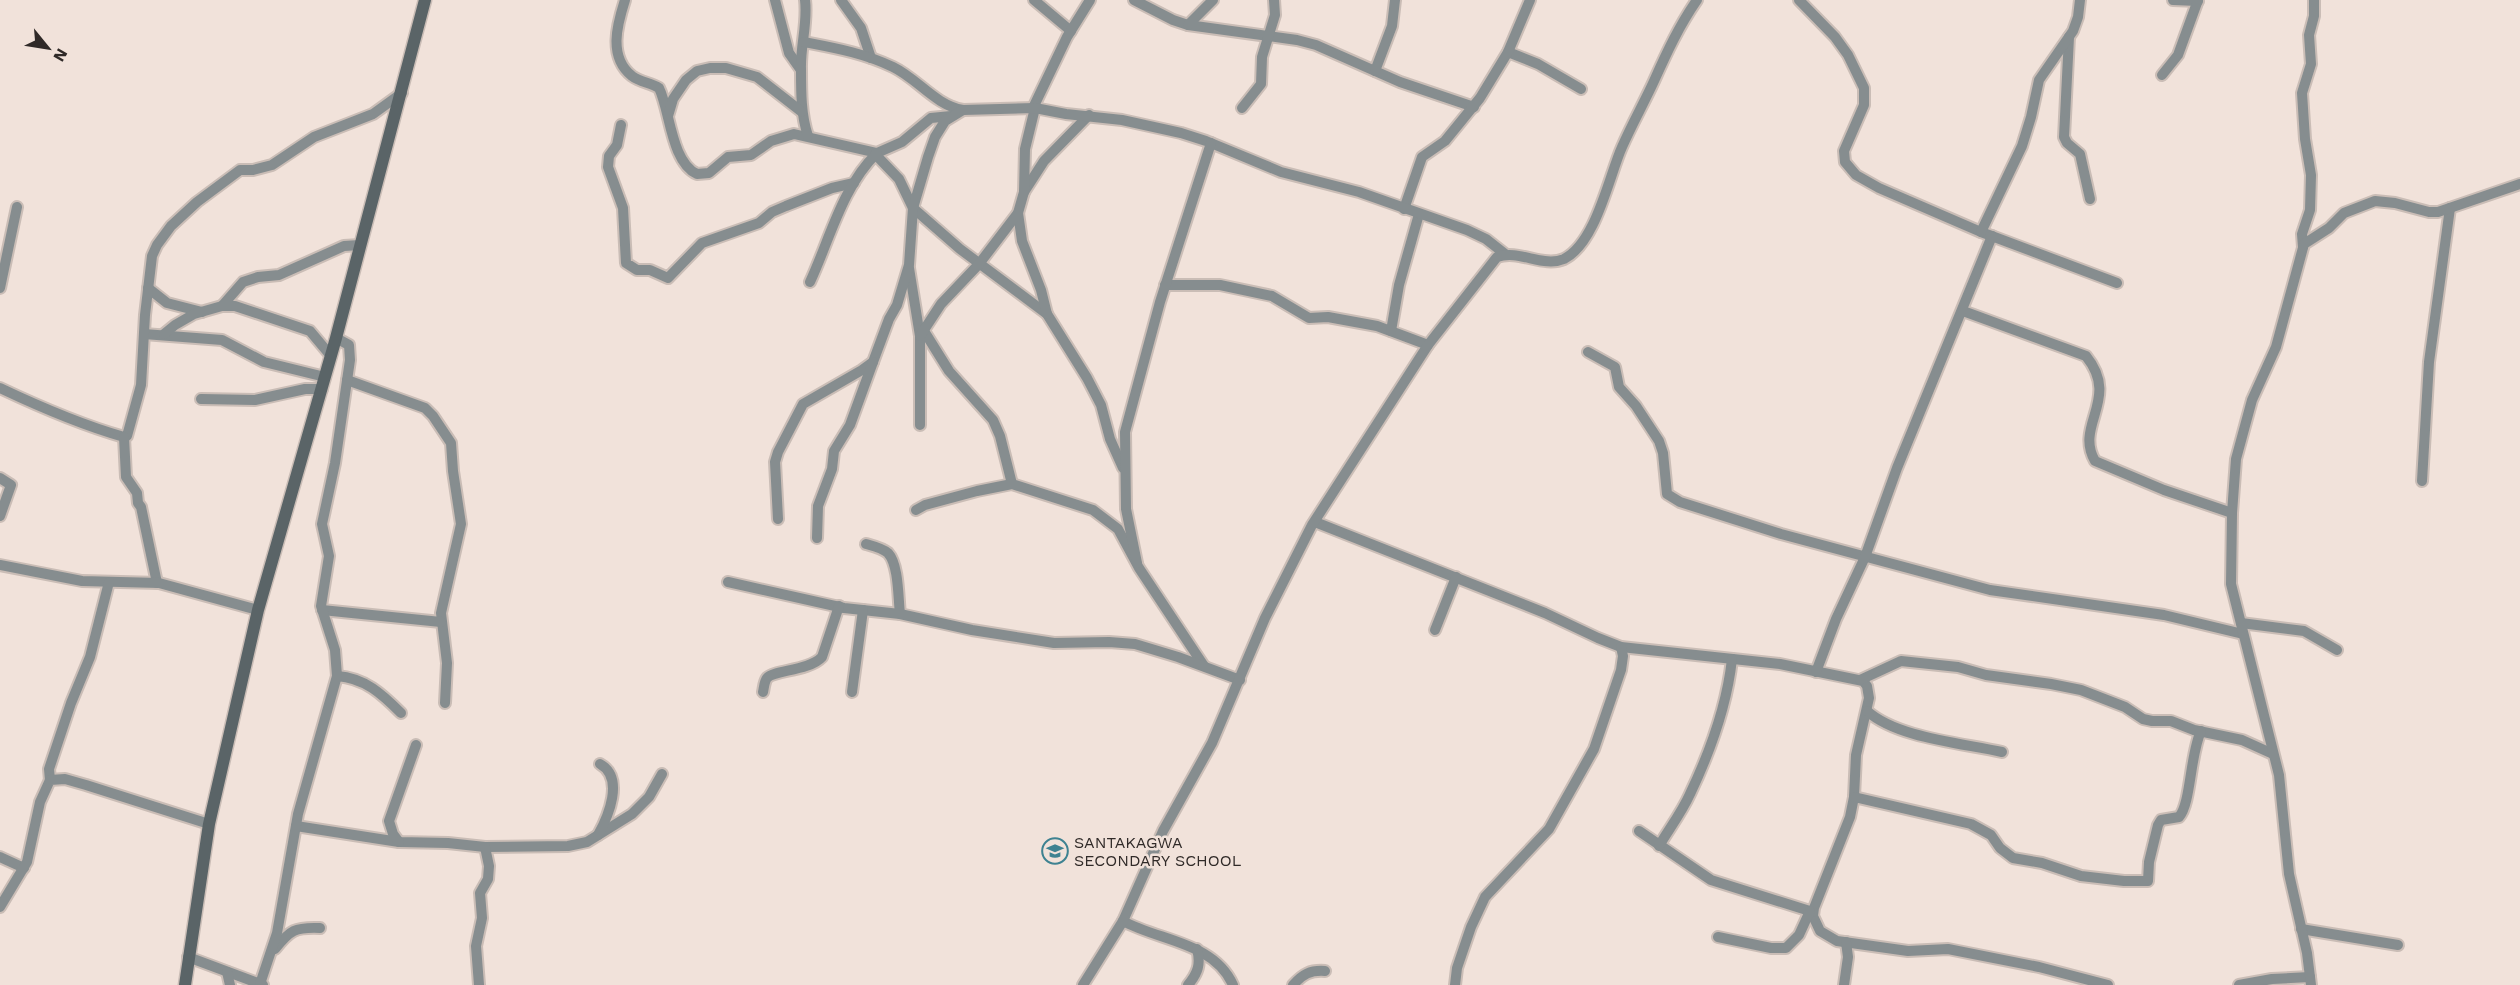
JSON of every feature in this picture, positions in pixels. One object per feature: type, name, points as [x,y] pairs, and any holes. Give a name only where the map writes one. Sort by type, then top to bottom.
[{"type":"street","points":[[185,985],[209,824],[258,610],[324,383],[425,0]]},
{"type":"street","points":[[625,0],[617,33],[620,61],[635,78],[659,88],[671,132],[692,172],[703,175],[713,171],[728,156],[751,156],[782,135],[808,136],[876,153],[899,179],[913,208],[979,264],[1047,314]]},
{"type":"street","points":[[774,0],[789,53],[801,70]]},
{"type":"street","points":[[805,0],[807,18],[801,70],[802,112],[808,136]]},
{"type":"street","points":[[841,0],[861,28],[871,58]]},
{"type":"street","points":[[851,0],[852,13]]},
{"type":"street","points":[[1034,0],[1071,31]]},
{"type":"street","points":[[922,333],[941,304],[979,264],[1018,213],[1024,192],[1025,149],[1034,108],[1071,31],[1090,0]]},
{"type":"street","points":[[1134,0],[1188,25],[1316,45],[1400,82],[1474,107]]},
{"type":"street","points":[[1188,25],[1213,0]]},
{"type":"street","points":[[1242,108],[1261,84],[1262,57],[1275,15],[1274,0]]},
{"type":"street","points":[[1376,71],[1392,26],[1395,0]]},
{"type":"street","points":[[1404,209],[1422,157],[1445,141],[1474,107],[1508,52],[1530,0]]},
{"type":"street","points":[[1083,985],[1123,921],[1162,831],[1212,743],[1265,618],[1315,522],[1428,345],[1497,257],[1505,254],[1558,261],[1568,256],[1580,243],[1602,205],[1621,148],[1669,46],[1696,0]]},
{"type":"street","points":[[1799,0],[1835,37],[1848,55],[1864,88],[1864,105],[1845,144],[1844,157],[1849,168],[1863,180],[1879,188],[1986,234],[2117,283]]},
{"type":"street","points":[[1816,672],[1836,619],[1865,556],[1897,468],[1963,311],[1986,234],[2022,146],[2042,74],[2069,37],[2078,17],[2080,0]]},
{"type":"street","points":[[2162,75],[2178,55],[2198,1],[2173,0]]},
{"type":"street","points":[[2239,985],[2272,979],[2310,981],[2289,874],[2281,785],[2231,584],[2232,513],[2236,459],[2252,400],[2276,347],[2300,262],[2303,247],[2302,234],[2310,210],[2311,175],[2305,140],[2302,93],[2311,64],[2309,35],[2314,16],[2314,0]]},
{"type":"street","points":[[2069,37],[2064,137],[2067,143],[2080,154],[2090,199]]},
{"type":"street","points":[[804,42],[846,49],[871,58],[909,76],[950,108],[963,110],[1034,108],[1180,133],[1211,143],[1281,172],[1359,192],[1467,230],[1486,239],[1505,254]]},
{"type":"street","points":[[1508,52],[1538,64],[1581,89]]},
{"type":"street","points":[[667,118],[673,99],[686,80],[698,71],[710,68],[726,68],[757,77],[802,112]]},
{"type":"street","points":[[157,583],[141,507],[135,489],[126,477],[124,437],[130,430],[141,385],[148,288],[152,256],[157,245],[171,226],[197,202],[240,170],[253,170],[272,165],[314,137],[373,114],[402,93]]},
{"type":"street","points":[[817,538],[818,506],[832,469],[834,452],[850,425],[889,319],[897,305],[909,265],[913,208],[935,137],[945,121],[963,110]]},
{"type":"street","points":[[810,282],[835,220],[866,164],[876,153],[902,142],[931,118],[951,116]]},
{"type":"street","points":[[1024,192],[1044,161],[1089,116]]},
{"type":"street","points":[[621,125],[618,140],[609,156],[608,167],[623,208],[626,263],[637,270],[650,270],[668,278],[702,243],[759,223],[772,212],[786,206],[832,188],[854,183]]},
{"type":"street","points":[[1137,563],[1126,509],[1125,432],[1134,390],[1165,285],[1211,143]]},
{"type":"street","points":[[2303,247],[2311,239],[2330,228],[2344,213],[2375,201],[2395,203],[2429,212],[2450,208],[2520,184]]},
{"type":"street","points":[[0,288],[17,207]]},
{"type":"street","points":[[2422,481],[2429,362],[2450,208]]},
{"type":"street","points":[[1018,213],[1022,241],[1041,290],[1047,314],[1101,405],[1110,439],[1124,470]]},
{"type":"street","points":[[1391,331],[1400,285],[1419,214]]},
{"type":"street","points":[[222,306],[243,282],[258,277],[279,275],[323,257],[334,250],[360,245]]},
{"type":"street","points":[[909,265],[922,333],[921,425]]},
{"type":"street","points":[[1165,285],[1220,285],[1272,296],[1309,318],[1328,317],[1346,320],[1391,331],[1428,345]]},
{"type":"street","points":[[148,288],[168,303],[202,312]]},
{"type":"street","points":[[164,334],[175,325],[202,312],[222,306],[248,309],[310,331],[331,356]]},
{"type":"street","points":[[1963,311],[2086,356],[2093,364],[2101,388],[2101,397],[2091,428],[2090,453],[2095,460],[2164,490],[2232,513]]},
{"type":"street","points":[[922,333],[949,371],[993,420],[1000,436],[1012,484]]},
{"type":"street","points":[[144,334],[222,340],[264,362],[324,383]]},
{"type":"street","points":[[188,957],[262,984],[272,952],[296,826],[337,676],[335,650],[321,602],[329,556],[322,524],[323,512],[335,464],[350,346],[336,338]]},
{"type":"street","points":[[1588,352],[1614,368],[1619,387],[1636,406],[1659,441],[1665,468],[1665,487],[1671,498],[1748,524],[1990,590],[2242,628],[2304,632],[2337,650]]},
{"type":"street","points":[[778,519],[775,462],[777,452],[796,414],[803,404],[873,362]]},
{"type":"street","points":[[347,380],[425,408],[451,443],[461,524],[441,613],[447,663],[445,703]]},
{"type":"street","points":[[201,399],[255,400],[324,383]]},
{"type":"street","points":[[0,388],[68,418],[124,437]]},
{"type":"street","points":[[0,478],[11,485],[0,516]]},
{"type":"street","points":[[916,510],[925,505],[1012,484],[1079,504],[1107,518],[1118,529],[1137,563],[1204,666]]},
{"type":"street","points":[[1315,522],[1456,577],[1621,646],[1780,664],[1860,680],[1867,686],[1869,691],[1867,711],[1856,755],[1854,797],[1842,839],[1812,911],[1799,935],[1786,948],[1771,948],[1718,937]]},
{"type":"street","points":[[866,544],[881,549],[892,559],[897,580],[900,614]]},
{"type":"street","points":[[0,565],[82,581],[157,583],[179,587],[258,610]]},
{"type":"street","points":[[1435,630],[1456,577]]},
{"type":"street","points":[[0,907],[24,867],[40,802],[50,780],[49,769],[71,703],[90,657],[109,582]]},
{"type":"street","points":[[728,582],[839,606],[900,614],[972,630],[1054,643],[1135,644],[1240,680]]},
{"type":"street","points":[[763,692],[765,681],[774,673],[795,671],[822,657],[839,606]]},
{"type":"street","points":[[322,610],[441,622]]},
{"type":"street","points":[[852,692],[863,610]]},
{"type":"street","points":[[1455,985],[1461,958],[1485,897],[1549,829],[1594,749],[1621,670],[1623,656],[1621,646]]},
{"type":"street","points":[[1659,846],[1690,795],[1700,771],[1729,683],[1732,660]]},
{"type":"street","points":[[1860,680],[1901,661],[1958,667],[1986,675],[2080,690],[2125,707],[2152,721],[2171,721],[2248,742],[2273,754]]},
{"type":"street","points":[[337,676],[357,679],[373,688],[401,713]]},
{"type":"street","points":[[1867,711],[1883,724],[2002,752]]},
{"type":"street","points":[[1854,797],[1971,824],[1991,836],[2007,855],[2013,858],[2042,863],[2081,876],[2148,881],[2149,862],[2158,825],[2161,820],[2179,817],[2184,808],[2193,753],[2201,731]]},
{"type":"street","points":[[399,842],[393,834],[389,821],[416,745]]},
{"type":"street","points":[[598,835],[610,812],[612,802],[608,771],[600,764]]},
{"type":"street","points":[[296,826],[399,842],[441,842],[485,847],[568,846],[586,842],[619,823],[643,804],[662,774]]},
{"type":"street","points":[[50,780],[65,779],[209,824]]},
{"type":"street","points":[[1639,831],[1720,884],[1812,911]]},
{"type":"street","points":[[479,985],[476,946],[482,918],[480,893],[488,879],[489,866],[485,847]]},
{"type":"street","points":[[0,857],[24,867]]},
{"type":"street","points":[[1812,911],[1815,924],[1820,931],[1828,937],[1846,942],[1908,951],[1948,949],[2039,967],[2108,985]]},
{"type":"street","points":[[1123,921],[1141,931],[1197,949],[1221,966],[1233,985]]},
{"type":"street","points":[[272,952],[294,930],[320,928]]},
{"type":"street","points":[[2301,929],[2397,945]]},
{"type":"street","points":[[1844,985],[1848,957],[1846,942]]},
{"type":"street","points":[[1188,985],[1194,978],[1200,960],[1197,949]]},
{"type":"street","points":[[1293,985],[1301,976],[1311,971],[1325,971]]},
{"type":"street","points":[[227,972],[230,985]]},
{"type":"place","name":"SANTAKAGWA SECONDARY SCHOOL","points":[[1055,851]]}]
